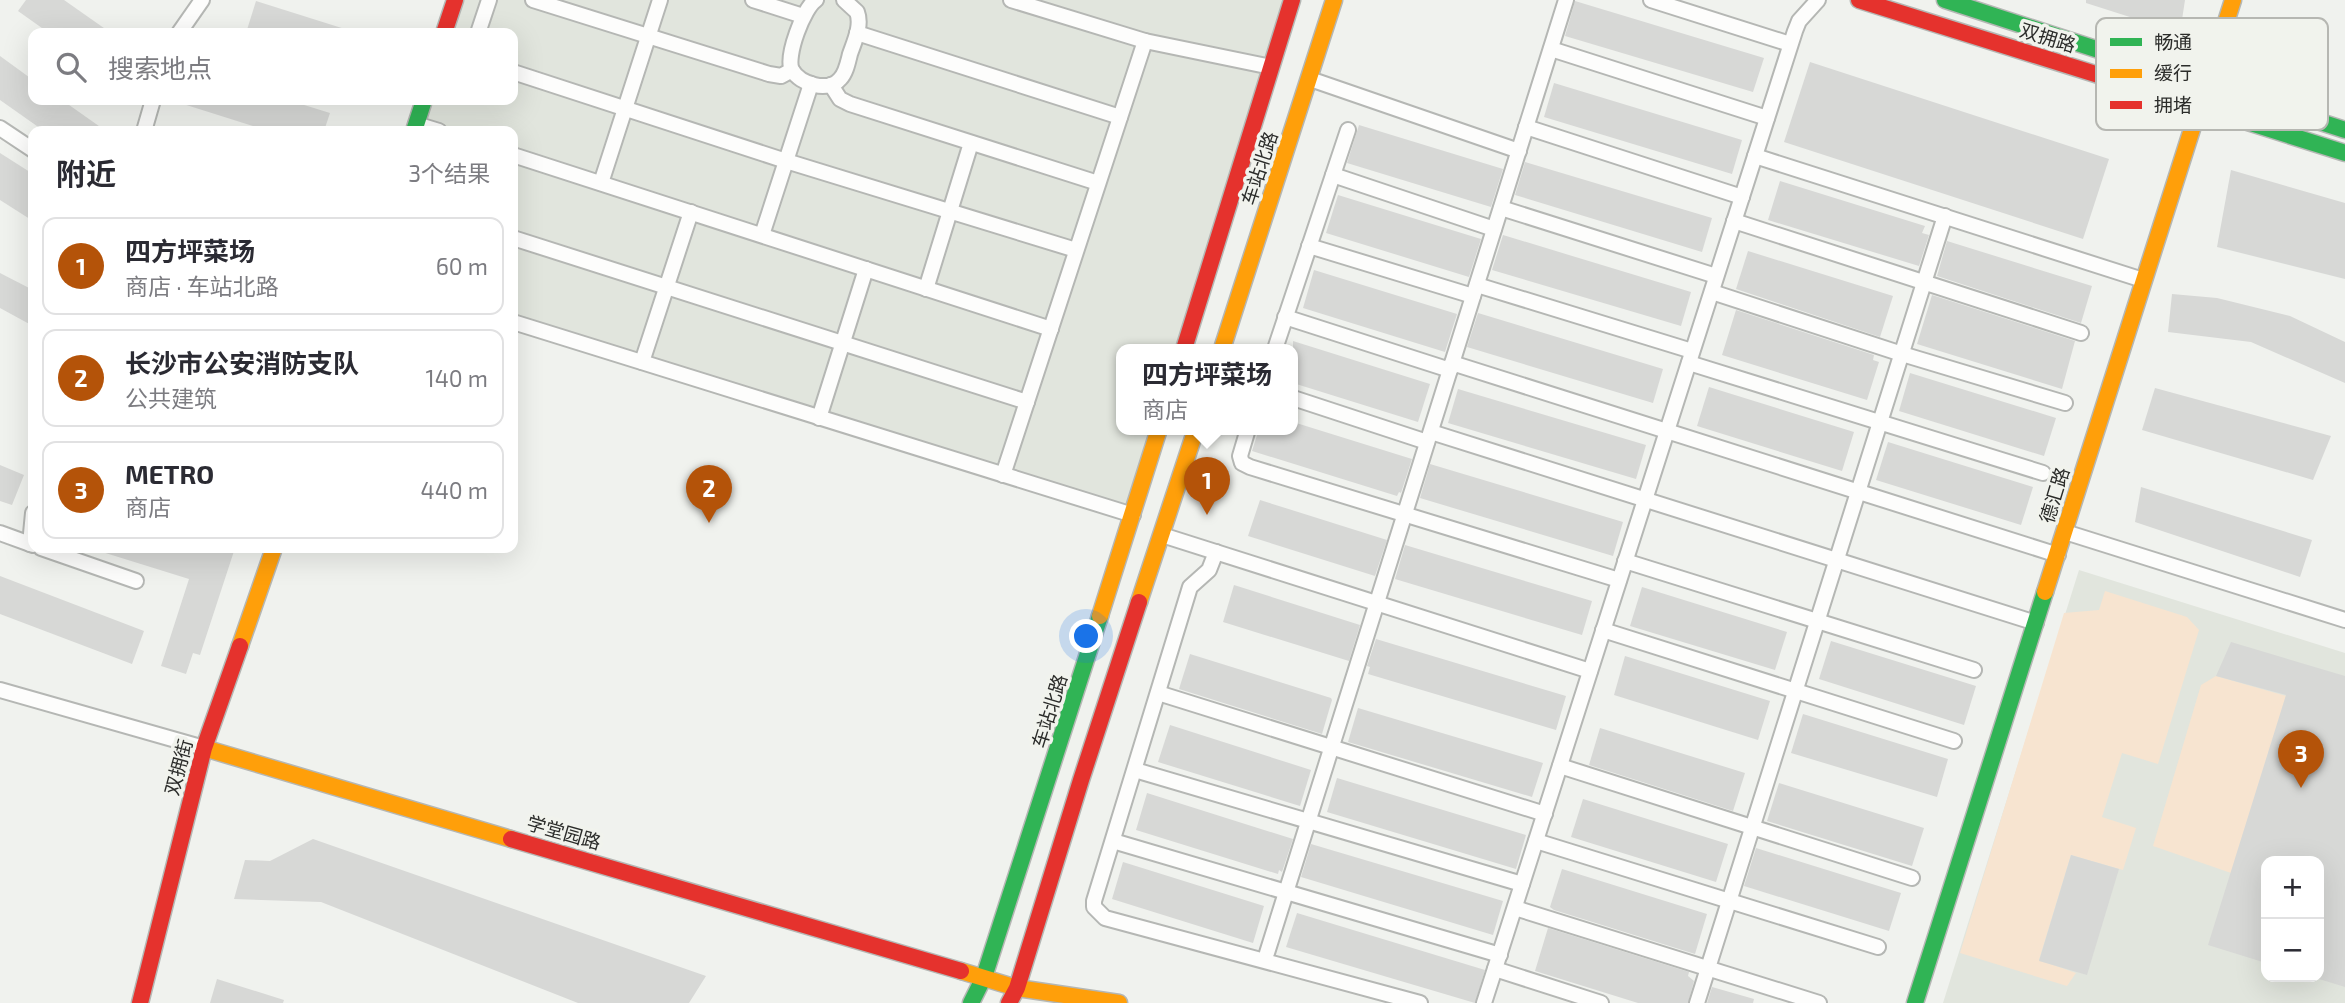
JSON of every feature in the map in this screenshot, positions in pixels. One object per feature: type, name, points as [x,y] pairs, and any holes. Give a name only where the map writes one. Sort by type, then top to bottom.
[{"type":"main road","points":[[446,28],[455,0]]},
{"type":"main road","name":"车站北路","points":[[1186,344],[1292,0]]},
{"type":"main road","name":"车站北路","points":[[1224,344],[1334,0]]},
{"type":"main road","name":"双拥路","points":[[1859,0],[2096,74]]},
{"type":"main road","name":"双拥路","points":[[1945,0],[2096,50]]},
{"type":"main road","name":"德汇路","points":[[2227,18],[2233,0]]},
{"type":"main road","points":[[415,126],[422,105]]},
{"type":"main road","name":"双拥路","points":[[2328,125],[2345,130]]},
{"type":"main road","name":"德汇路","points":[[1916,1003],[2143,279],[2192,130]]},
{"type":"main road","name":"双拥路","points":[[2272,130],[2345,153]]},
{"type":"main road","name":"车站北路","points":[[971,1003],[984,977],[1157,435]]},
{"type":"main road","points":[[1009,1003],[1017,988],[1081,780],[1194,435]]},
{"type":"main road","name":"双拥街","points":[[140,1003],[204,748],[272,553]]},
{"type":"main road","name":"学堂园路","points":[[204,748],[1017,988],[1119,1003]]},
{"type":"street","points":[[182,28],[202,0]]},
{"type":"street","points":[[480,28],[489,0]]},
{"type":"street","points":[[533,0],[769,74],[781,76],[792,70]]},
{"type":"street","points":[[601,183],[660,0]]},
{"type":"street","points":[[753,0],[803,16]]},
{"type":"street","points":[[816,0],[808,6],[803,16],[790,62],[792,70],[799,77],[811,83],[831,85],[840,80],[844,73],[857,33],[859,15],[844,0]]},
{"type":"street","points":[[1010,0],[1144,41],[1271,67]]},
{"type":"street","points":[[1267,953],[1566,0]]},
{"type":"street","points":[[1651,0],[1790,44]]},
{"type":"street","points":[[1484,1003],[1790,44],[1800,21],[1818,0]]},
{"type":"street","points":[[857,33],[1120,117]]},
{"type":"street","points":[[1003,475],[1144,41]]},
{"type":"street","points":[[1551,49],[1766,118]]},
{"type":"street","points":[[518,74],[786,161],[1076,250]]},
{"type":"street","points":[[1310,79],[1519,151]]},
{"type":"street","points":[[762,235],[811,83]]},
{"type":"street","points":[[831,85],[840,99],[850,104],[1098,183]]},
{"type":"street","points":[[145,126],[152,105]]},
{"type":"street","points":[[1527,127],[1742,197]]},
{"type":"street","points":[[0,128],[28,147]]},
{"type":"street","points":[[1277,344],[1348,130]]},
{"type":"street","points":[[926,289],[971,142]]},
{"type":"street","points":[[1755,156],[2143,279]]},
{"type":"street","points":[[518,157],[1051,329]]},
{"type":"street","points":[[1333,174],[1494,229]]},
{"type":"street","points":[[1501,208],[1716,276]]},
{"type":"street","points":[[642,362],[691,212]]},
{"type":"street","points":[[1697,1003],[1945,216]]},
{"type":"street","points":[[1734,222],[2081,333]]},
{"type":"street","points":[[518,240],[1027,402]]},
{"type":"street","points":[[1309,246],[1475,290],[1690,357],[1880,422],[2043,473]]},
{"type":"street","points":[[819,418],[866,269]]},
{"type":"street","points":[[1712,292],[1902,354],[2065,403]]},
{"type":"street","points":[[1285,317],[1667,430],[2058,555]]},
{"type":"street","points":[[518,324],[1133,515]]},
{"type":"street","points":[[1298,399],[1645,500],[2036,623]]},
{"type":"street","points":[[1246,435],[1240,456],[1242,463],[1619,579]]},
{"type":"street","points":[[2065,532],[2345,620]]},
{"type":"street","points":[[0,533],[28,543]]},
{"type":"street","points":[[1161,535],[1590,671]]},
{"type":"street","points":[[1216,552],[1209,570],[1190,587],[1094,908],[1105,918],[1420,1003]]},
{"type":"street","points":[[55,553],[136,581]]},
{"type":"street","points":[[1625,561],[1975,670]]},
{"type":"street","points":[[1603,630],[1954,741]]},
{"type":"street","name":"学堂园路","points":[[0,690],[204,748]]},
{"type":"street","points":[[1158,693],[1545,814]]},
{"type":"street","points":[[1560,766],[1912,878]]},
{"type":"street","points":[[1135,770],[1522,884]]},
{"type":"street","points":[[1113,841],[1500,955]]},
{"type":"street","points":[[1536,841],[1878,947]]},
{"type":"street","points":[[1515,908],[1819,1003]]},
{"type":"street","points":[[1495,969],[1601,1003]]},
{"type":"shaded area","points":[[455,0],[1294,0],[1187,344],[1116,344],[1116,435],[1157,435],[1133,515],[518,324],[518,126],[416,126],[422,105],[518,105],[518,28],[446,28]]},
{"type":"shaded area","points":[[2079,570],[2345,653],[2345,1003],[1943,1003]]},
{"type":"shaded area","points":[[2105,591],[2187,617],[2199,630],[2158,764],[2122,753],[2102,817],[2136,828],[2123,870],[2071,855],[2039,960],[2076,973],[2067,986],[1960,953],[2064,613],[2099,610]]},
{"type":"shaded area","points":[[2216,676],[2286,696],[2231,873],[2153,846],[2201,685]]},
{"type":"building","points":[[26,0],[64,0],[104,28],[42,28],[18,11]]},
{"type":"building","points":[[2086,0],[2185,0],[2182,18],[2133,18],[2086,3]]},
{"type":"building","points":[[256,1],[342,28],[248,28]]},
{"type":"building","points":[[1575,1],[1764,58],[1753,92],[1565,36]]},
{"type":"building","points":[[0,56],[28,76],[28,105],[69,105],[99,126],[37,126],[0,100]]},
{"type":"building","points":[[1810,62],[2109,159],[2083,239],[1784,142]]},
{"type":"building","points":[[1554,83],[1742,140],[1732,174],[1544,117]]},
{"type":"building","points":[[186,105],[304,105],[330,113],[326,126],[253,126]]},
{"type":"building","points":[[1359,125],[1503,169],[1491,207],[1347,163]]},
{"type":"building","points":[[0,153],[28,171],[28,218],[0,200]]},
{"type":"building","points":[[1525,162],[1712,218],[1702,252],[1515,195]]},
{"type":"building","points":[[2231,170],[2345,203],[2345,279],[2217,247]]},
{"type":"building","points":[[1780,181],[1925,226],[1922,233],[1929,235],[1919,266],[1768,220]]},
{"type":"building","points":[[1338,195],[1481,239],[1469,277],[1326,233]]},
{"type":"building","points":[[1503,235],[1691,292],[1681,326],[1492,270]]},
{"type":"building","points":[[1947,241],[2092,286],[2081,323],[1937,276]]},
{"type":"building","points":[[1748,251],[1893,296],[1880,337],[1736,289]]},
{"type":"building","points":[[1314,270],[1457,314],[1445,352],[1303,308]]},
{"type":"building","points":[[0,273],[28,287],[28,323],[0,308]]},
{"type":"building","points":[[2172,294],[2217,298],[2290,316],[2345,342],[2345,383],[2251,342],[2168,332]]},
{"type":"building","points":[[1932,295],[2075,341],[2062,389],[1917,344]]},
{"type":"building","points":[[1736,310],[1874,355],[1873,360],[1879,362],[1867,400],[1722,355]]},
{"type":"building","points":[[1478,313],[1663,369],[1653,403],[1467,347]]},
{"type":"building","points":[[1293,341],[1430,384],[1418,422],[1298,385],[1298,344],[1293,344]]},
{"type":"building","points":[[1910,373],[2056,418],[2044,456],[1899,411]]},
{"type":"building","points":[[1709,387],[1854,432],[1842,471],[1697,426]]},
{"type":"building","points":[[2155,388],[2331,436],[2313,480],[2142,430]]},
{"type":"building","points":[[1458,389],[1646,445],[1636,479],[1448,423]]},
{"type":"building","points":[[1298,424],[1412,459],[1401,493],[1397,496],[1252,451],[1257,435],[1298,435]]},
{"type":"building","points":[[1888,442],[2033,487],[2021,525],[1876,480]]},
{"type":"building","points":[[1430,464],[1623,522],[1613,556],[1420,498]]},
{"type":"building","points":[[0,465],[24,475],[12,505],[0,501]]},
{"type":"building","points":[[2141,487],[2312,540],[2300,577],[2135,522]]},
{"type":"building","points":[[1260,500],[1387,540],[1375,576],[1248,536]]},
{"type":"building","points":[[1405,545],[1592,601],[1582,635],[1395,579]]},
{"type":"building","points":[[105,553],[233,553],[200,655],[193,653],[186,674],[161,666],[189,579]]},
{"type":"building","points":[[0,576],[144,631],[132,664],[0,614]]},
{"type":"building","points":[[1234,585],[1360,625],[1349,661],[1223,622]]},
{"type":"building","points":[[1642,587],[1787,632],[1775,670],[1630,626]]},
{"type":"building","points":[[1376,639],[1566,696],[1556,730],[1368,674],[1370,667],[1367,666]]},
{"type":"building","points":[[1831,641],[1976,686],[1964,725],[1819,679]]},
{"type":"building","points":[[2231,642],[2345,676],[2345,987],[2324,981],[2324,856],[2261,856],[2261,961],[2208,945],[2286,695],[2216,676]]},
{"type":"building","points":[[1190,654],[1331,698],[1322,734],[1179,689]]},
{"type":"building","points":[[1625,656],[1770,701],[1758,740],[1614,695]]},
{"type":"building","points":[[1358,708],[1543,763],[1532,797],[1348,742]]},
{"type":"building","points":[[1803,714],[1948,759],[1937,797],[1791,753]]},
{"type":"building","points":[[1170,725],[1311,770],[1300,806],[1158,762]]},
{"type":"building","points":[[1600,728],[1745,773],[1733,811],[1589,765]]},
{"type":"building","points":[[1337,778],[1526,835],[1516,869],[1327,812]]},
{"type":"building","points":[[1779,783],[1924,828],[1912,866],[1767,821]]},
{"type":"building","points":[[1147,793],[1293,839],[1282,872],[1279,870],[1278,874],[1136,830]]},
{"type":"building","points":[[1583,799],[1728,844],[1716,882],[1571,837]]},
{"type":"building","points":[[313,839],[706,976],[689,1003],[578,1003],[321,902],[234,899],[245,860],[270,861]]},
{"type":"building","points":[[1311,844],[1503,901],[1493,935],[1301,877]]},
{"type":"building","points":[[1756,848],[1901,893],[1889,931],[1744,886]]},
{"type":"building","points":[[2071,855],[2119,869],[2087,975],[2039,961]]},
{"type":"building","points":[[1123,862],[1264,906],[1253,943],[1112,899]]},
{"type":"building","points":[[1562,869],[1707,914],[1695,954],[1554,910],[1550,907]]},
{"type":"building","points":[[1297,913],[1485,970],[1475,1003],[1286,947]]},
{"type":"building","points":[[1548,928],[1689,972],[1688,976],[1694,981],[1688,1003],[1638,1003],[1535,971]]},
{"type":"building","points":[[217,979],[284,1000],[283,1003],[210,1003]]},
{"type":"building","points":[[1712,987],[1754,999],[1753,1003],[1707,1003]]},
{"type":"traffic: fast","points":[[1945,0],[2096,49]]},
{"type":"traffic: fast","points":[[416,126],[422,105]]},
{"type":"traffic: fast","points":[[2328,124],[2345,130]]},
{"type":"traffic: fast","points":[[2273,130],[2345,153]]},
{"type":"traffic: fast","points":[[1915,1003],[2045,592]]},
{"type":"traffic: fast","points":[[971,1003],[984,977],[1100,616]]},
{"type":"traffic: slow","points":[[1224,344],[1334,0]]},
{"type":"traffic: slow","points":[[2227,18],[2233,0]]},
{"type":"traffic: slow","points":[[2045,592],[2192,130]]},
{"type":"traffic: slow","points":[[1100,616],[1157,435]]},
{"type":"traffic: slow","points":[[1139,602],[1194,435]]},
{"type":"traffic: slow","points":[[240,646],[272,553]]},
{"type":"traffic: slow","points":[[204,748],[511,839]]},
{"type":"traffic: slow","points":[[961,971],[1017,988],[1119,1003]]},
{"type":"traffic: jam","points":[[446,28],[455,0]]},
{"type":"traffic: jam","points":[[1186,344],[1292,0]]},
{"type":"traffic: jam","points":[[1859,0],[2096,74]]},
{"type":"traffic: jam","points":[[1009,1003],[1017,988],[1139,602]]},
{"type":"traffic: jam","points":[[140,1003],[204,748],[240,646]]},
{"type":"traffic: jam","points":[[511,839],[961,971]]},
{"type":"place","name":"四方坪菜场","points":[[1207,515]]},
{"type":"place","name":"长沙市公安消防支队","points":[[709,523]]},
{"type":"place","name":"METRO","points":[[2301,788]]}]
